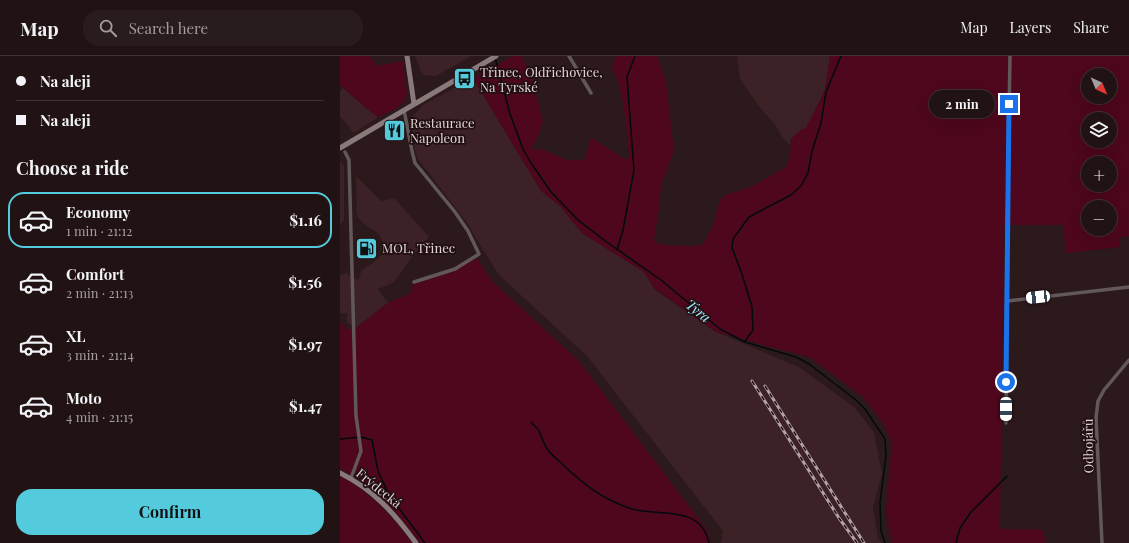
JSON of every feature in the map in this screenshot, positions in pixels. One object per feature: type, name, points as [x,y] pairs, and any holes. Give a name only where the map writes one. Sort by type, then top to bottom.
[{"type":"main road","points":[[407,56],[414,104]]},
{"type":"main road","points":[[340,148],[496,56]]},
{"type":"main road","name":"Frýdecká","points":[[340,472],[366,489],[388,508],[398,518],[416,543]]},
{"type":"street","points":[[569,56],[591,93]]},
{"type":"street","points":[[1006,423],[1010,56]]},
{"type":"street","points":[[404,110],[412,151],[416,163],[464,225],[479,254],[455,269],[414,282]]},
{"type":"street","points":[[345,152],[349,160],[356,416],[361,451],[351,478]]},
{"type":"street","points":[[1007,301],[1129,287]]},
{"type":"street","name":"Odbojářů","points":[[1102,543],[1096,425],[1098,404],[1104,390],[1129,360]]},
{"type":"shaded area","points":[[340,56],[369,56],[377,66],[403,61],[407,94],[405,101],[397,108],[377,118],[377,116],[340,85]]},
{"type":"shaded area","points":[[415,56],[471,56],[436,76],[425,75],[421,72]]},
{"type":"shaded area","points":[[513,56],[521,56],[529,70],[543,121],[537,139],[531,148],[534,150],[542,149],[566,160],[585,160],[591,137],[626,160],[629,155],[624,110],[620,88],[612,67],[616,56],[657,56],[666,82],[674,151],[661,185],[654,239],[658,244],[694,246],[703,244],[712,228],[720,200],[725,195],[748,188],[786,167],[790,157],[791,139],[801,130],[806,128],[825,90],[830,56],[1129,56],[1129,236],[1119,238],[1120,247],[1066,253],[1063,225],[1004,225],[1000,528],[1043,530],[1046,543],[892,543],[886,510],[892,442],[882,422],[863,397],[811,358],[716,332],[655,289],[644,272],[582,233],[560,206],[542,192],[473,78]]},
{"type":"shaded area","points":[[737,56],[830,56],[825,90],[806,128],[791,139],[790,146],[740,79]]},
{"type":"shaded area","points":[[473,78],[538,186],[560,206],[582,233],[644,272],[655,290],[716,332],[799,367],[854,407],[874,432],[882,474],[873,508],[878,538],[882,543],[721,543],[723,531],[587,356],[499,275],[468,224],[418,159],[415,151],[412,117],[423,105]]},
{"type":"shaded area","points":[[343,88],[371,112],[378,116],[354,133],[340,116],[340,91]]},
{"type":"shaded area","points":[[340,161],[344,166],[344,221],[340,224]]},
{"type":"shaded area","points":[[356,176],[381,201],[394,198],[429,237],[394,282],[378,289],[389,302],[357,327],[347,323],[347,313],[340,313],[340,275],[346,273],[358,280],[362,270],[373,263],[387,250],[379,234],[364,224],[357,216]]},
{"type":"shaded area","points":[[477,258],[493,282],[580,362],[707,530],[711,543],[420,543],[394,511],[375,492],[353,476],[340,469],[340,325],[345,324],[346,330],[357,327],[389,302],[412,293],[411,285],[452,272]]},
{"type":"shaded area","points":[[340,476],[361,489],[380,505],[397,523],[412,543],[340,543]]},
{"type":"waterway","points":[[617,250],[623,230],[634,170],[627,77],[635,56]]},
{"type":"waterway","points":[[745,341],[753,330],[752,307],[732,248],[733,239],[749,217],[791,195],[801,186],[808,173],[812,151],[821,123],[826,92],[841,56]]},
{"type":"waterway","name":"Tyra","points":[[495,58],[510,114],[523,149],[551,192],[578,220],[661,280],[720,329],[745,342],[796,357],[809,364],[856,400],[865,409],[885,439],[886,456],[880,502],[881,531],[885,543]]},
{"type":"waterway","points":[[531,422],[538,430],[545,446],[551,454],[595,491],[612,501],[632,509],[678,514],[689,517],[698,522],[705,531],[709,543]]},
{"type":"waterway","points":[[340,439],[361,437],[372,440],[378,471],[389,495],[425,543]]},
{"type":"waterway","points":[[956,543],[960,528],[971,512],[1007,476]]},
{"type":"railway","points":[[752,381],[839,518],[857,543]]},
{"type":"railway","points":[[765,386],[864,543]]},
{"type":"place","name":"Třinec, Oldřichovice, Na Tyrské","points":[[465,79]]},
{"type":"place","name":"Restaurace Napoleon","points":[[395,130]]},
{"type":"place","name":"MOL, Třinec","points":[[367,248]]},
{"type":"route","points":[[1006,382],[1009,104]]}]
